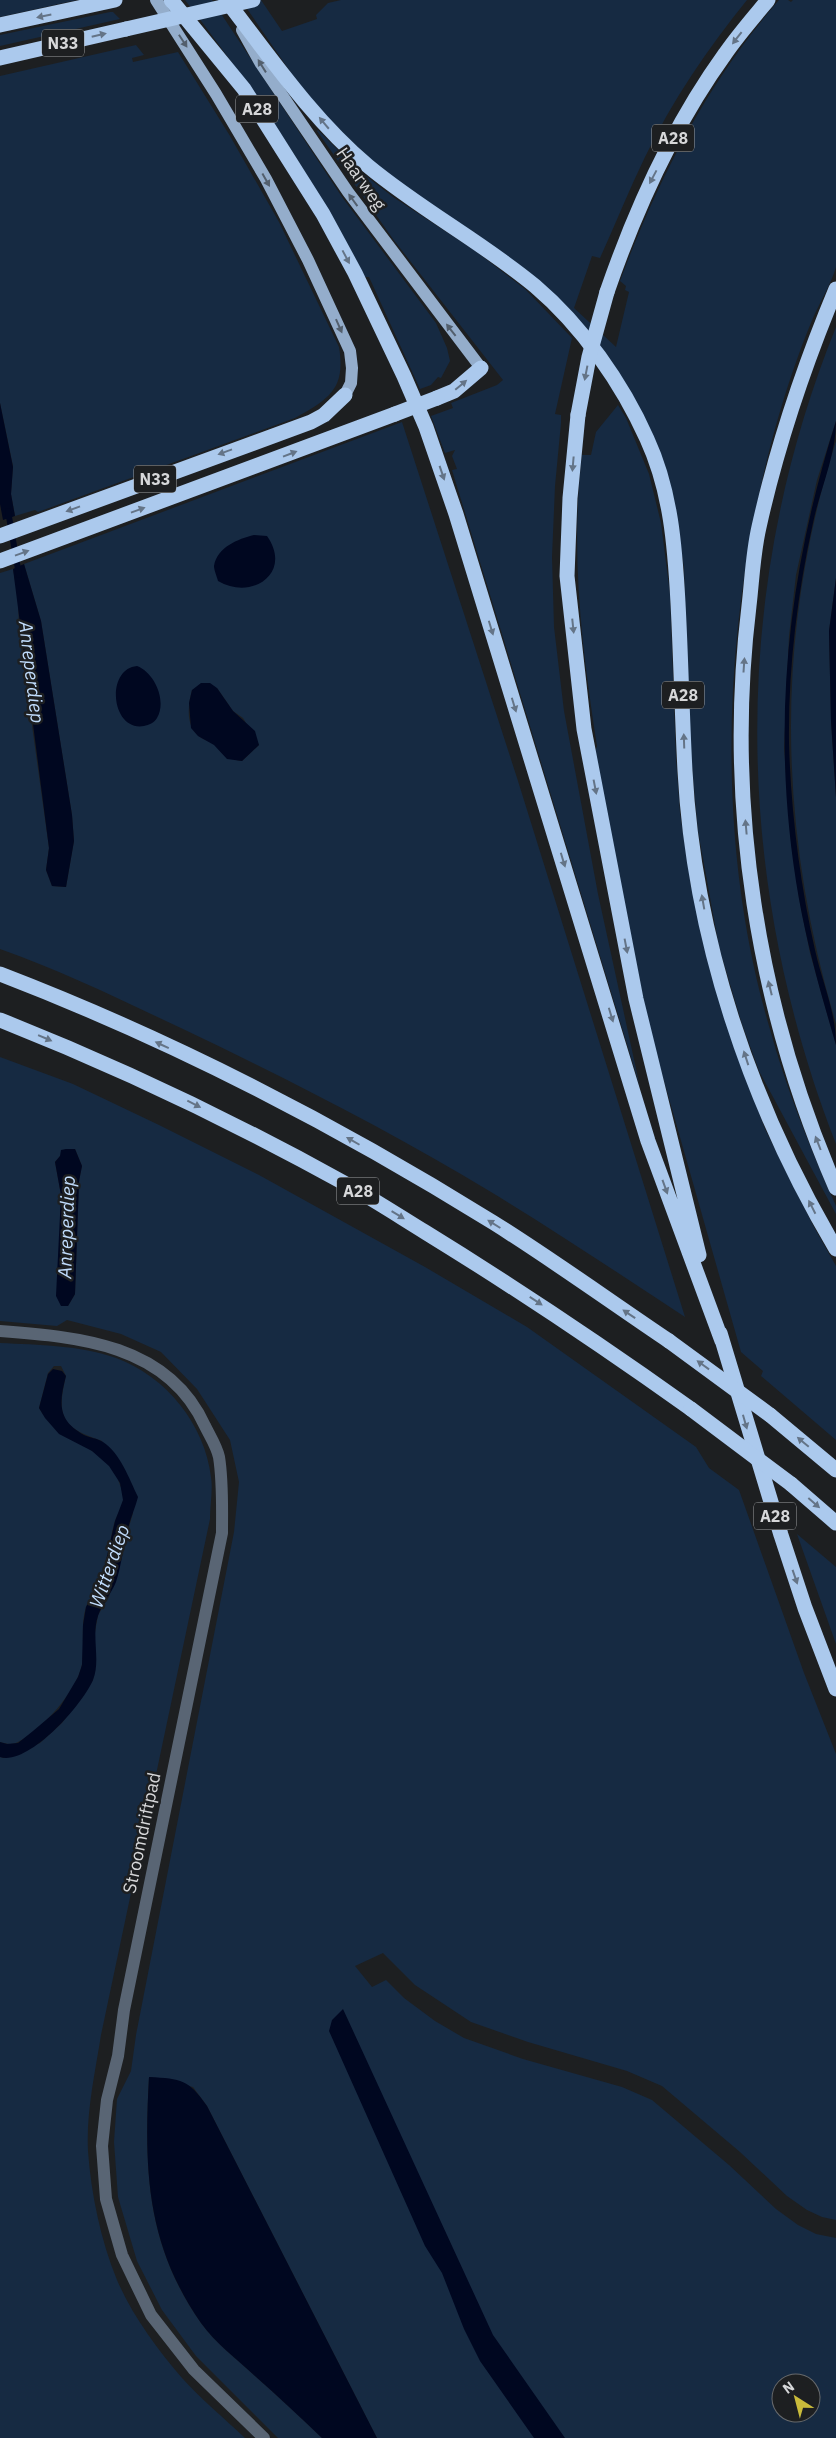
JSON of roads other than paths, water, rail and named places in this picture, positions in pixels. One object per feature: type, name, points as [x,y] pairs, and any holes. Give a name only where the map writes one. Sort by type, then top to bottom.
[{"type":"highway","name":"A28","points":[[171,0],[244,89],[323,214],[382,328],[426,427],[456,514],[648,1141],[722,1341]]},
{"type":"highway","name":"A28","points":[[226,0],[334,135],[368,166],[408,197],[503,262],[556,306],[596,354],[622,393],[648,440],[672,520],[689,815],[702,900],[716,960],[754,1078],[793,1169],[836,1249]]},
{"type":"highway","name":"N33","points":[[0,58],[253,0]]},
{"type":"highway","name":"A28","points":[[768,0],[725,54],[682,121],[645,192],[624,242],[607,292],[589,357],[578,415],[570,498],[568,576],[584,729],[636,999],[670,1142],[722,1341],[780,1535],[836,1689]]},
{"type":"highway","name":"N33","points":[[0,25],[112,1]]},
{"type":"highway","points":[[836,289],[806,360],[758,529],[747,625],[741,703],[742,770],[753,905],[767,973],[791,1070],[836,1188]]},
{"type":"highway","name":"N33","points":[[0,561],[437,398],[454,391],[482,368]]},
{"type":"highway","name":"N33","points":[[0,536],[311,422],[324,415],[345,395]]},
{"type":"highway","name":"A28","points":[[0,974],[192,1058],[265,1093],[337,1132],[494,1224],[669,1341],[770,1415],[836,1470]]},
{"type":"highway","name":"A28","points":[[0,1020],[114,1067],[187,1101],[348,1185],[483,1267],[588,1335],[791,1484],[836,1523]]},
{"type":"main road","points":[[156,0],[231,120],[308,260],[350,351],[351,383],[345,395]]},
{"type":"main road","name":"Haarweg","points":[[226,0],[261,64],[348,192],[482,368]]},
{"type":"street","name":"Stroomdriftpad","points":[[0,1331],[82,1340],[127,1352],[151,1364],[170,1377],[190,1399],[202,1419],[218,1455],[222,1488],[222,1533],[124,2010],[118,2056],[107,2100],[102,2146],[106,2199],[122,2255],[151,2315],[194,2370],[264,2438]]},
{"type":"water","points":[[0,403],[13,467],[11,494],[15,516],[3,520],[0,504]]},
{"type":"water","points":[[836,421],[831,460],[813,523],[798,605],[790,689],[789,744],[794,822],[801,874],[815,950],[834,1021],[836,1045],[811,955],[799,899],[790,838],[785,717],[788,658],[795,598],[805,539]]},
{"type":"water","points":[[254,535],[267,536],[274,549],[275,561],[272,572],[265,580],[244,588],[218,581],[214,566],[219,554],[229,545]]},
{"type":"water","points":[[24,564],[41,621],[72,815],[74,841],[66,887],[52,886],[46,870],[49,848],[13,569]]},
{"type":"water","points":[[836,578],[836,797],[831,721],[829,631]]},
{"type":"water","points":[[137,666],[154,681],[158,688],[161,704],[157,718],[151,724],[144,726],[133,725],[124,720],[116,699],[116,688],[120,677],[127,670]]},
{"type":"water","points":[[201,683],[210,683],[217,688],[233,711],[255,731],[259,745],[242,761],[227,759],[214,745],[198,736],[191,728],[189,703],[192,690]]},
{"type":"water","points":[[75,1149],[82,1166],[79,1181],[75,1294],[68,1306],[61,1306],[56,1296],[61,1195],[55,1162],[60,1156],[61,1150]]},
{"type":"water","name":"Witterdiep","points":[[53,1369],[62,1371],[66,1376],[62,1394],[62,1410],[65,1417],[75,1429],[84,1435],[101,1441],[109,1447],[124,1466],[138,1497],[128,1528],[116,1582],[98,1616],[96,1624],[96,1664],[93,1680],[67,1717],[40,1743],[12,1757],[0,1757],[0,1742],[7,1744],[18,1743],[33,1731],[59,1709],[78,1677],[82,1665],[83,1625],[86,1607],[102,1578],[115,1521],[123,1500],[120,1483],[109,1466],[92,1451],[59,1434],[39,1408],[48,1374]]},
{"type":"water","points":[[343,2009],[493,2335],[565,2438],[534,2438],[480,2361],[464,2329],[442,2273],[425,2246],[329,2031],[332,2020]]},
{"type":"water","points":[[149,2077],[177,2080],[189,2085],[207,2106],[377,2438],[322,2438],[220,2345],[201,2323],[183,2293],[169,2264],[152,2204],[147,2143]]},
{"type":"waterway","name":"Anreperdiep","points":[[8,511],[19,575]]}]
